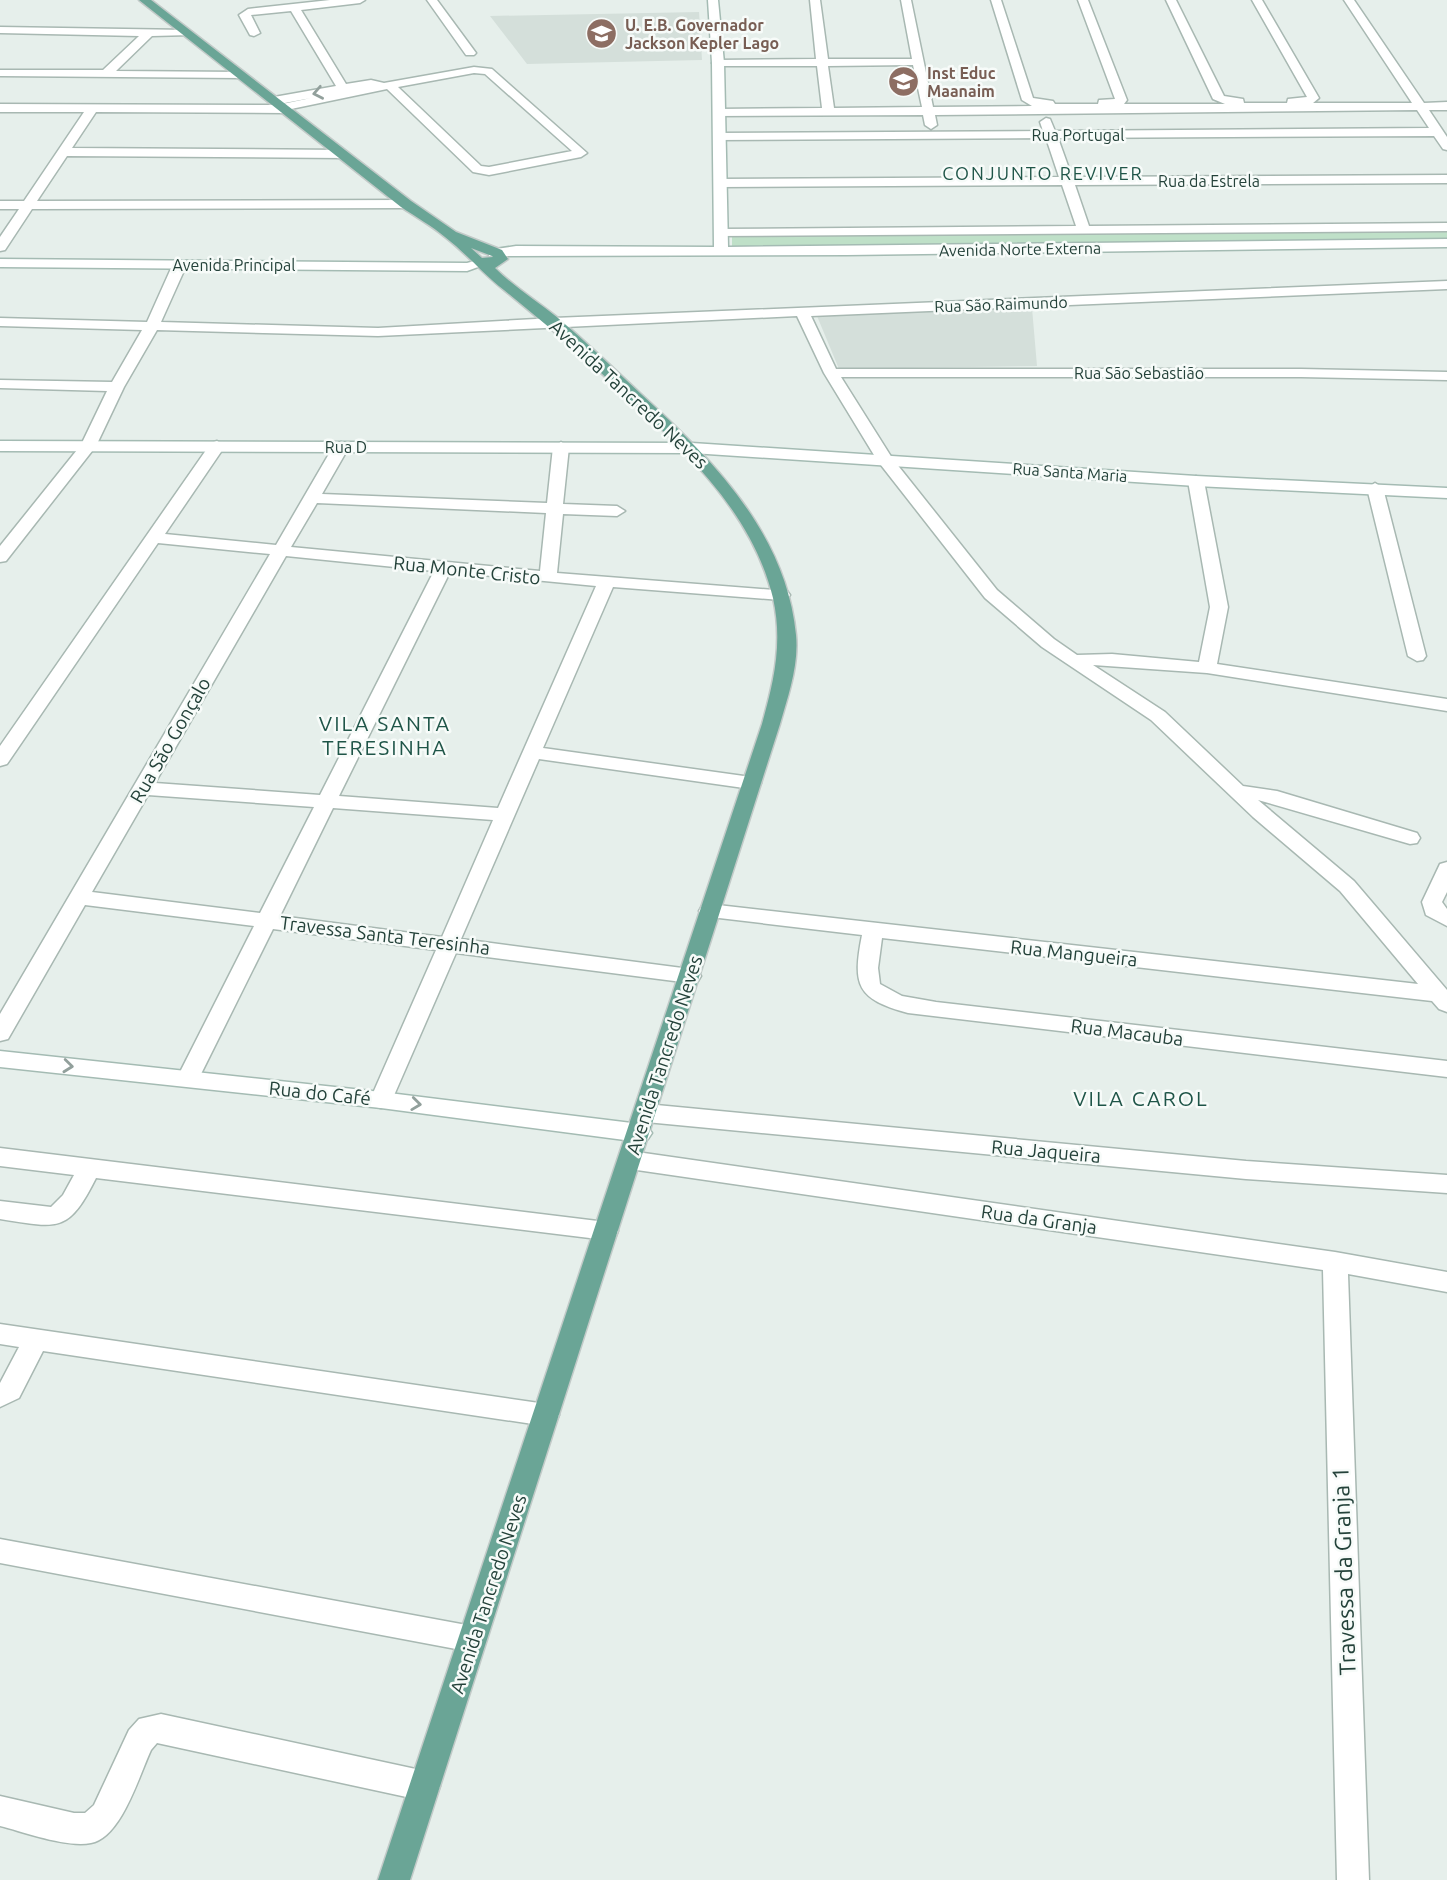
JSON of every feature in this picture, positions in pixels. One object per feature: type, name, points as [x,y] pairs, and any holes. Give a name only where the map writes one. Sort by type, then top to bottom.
[{"type":"main road","name":"Avenida Tancredo Neves","points":[[144,0],[406,204],[484,259],[692,448],[741,508],[768,555],[781,595],[787,637],[782,678],[690,976],[394,1880]]},
{"type":"main road","points":[[484,259],[516,250]]},
{"type":"street","points":[[254,33],[244,15],[248,12],[360,0]]},
{"type":"street","points":[[432,0],[470,53]]},
{"type":"street","points":[[713,0],[718,63],[721,252]]},
{"type":"street","points":[[815,0],[828,112]]},
{"type":"street","points":[[906,0],[933,135]]},
{"type":"street","points":[[996,0],[1034,105],[1043,112],[1084,230]]},
{"type":"street","points":[[719,113],[929,111],[1118,103],[1121,100],[1083,0]]},
{"type":"street","points":[[1171,0],[1219,99],[1269,105],[1307,102],[1312,98],[1257,0]]},
{"type":"street","points":[[1349,0],[1447,146]]},
{"type":"street","points":[[294,7],[343,88]]},
{"type":"street","points":[[0,30],[187,33]]},
{"type":"street","points":[[107,73],[148,33]]},
{"type":"street","points":[[718,63],[919,62]]},
{"type":"street","points":[[0,108],[281,106],[386,87],[474,70],[488,71],[580,153],[489,170],[477,169],[386,87],[378,83],[343,88],[281,106]]},
{"type":"street","points":[[0,73],[240,75]]},
{"type":"street","points":[[1034,105],[1447,106]]},
{"type":"street","points":[[0,247],[92,109]]},
{"type":"street","name":"Rua Portugal","points":[[719,136],[1438,132]]},
{"type":"street","points":[[64,152],[343,154]]},
{"type":"street","name":"Rua da Estrela","points":[[720,183],[1447,179]]},
{"type":"street","points":[[0,205],[406,204]]},
{"type":"street","name":"Avenida Norte Externa","points":[[721,233],[1447,227]]},
{"type":"street","name":"Avenida Norte Externa","points":[[484,259],[516,250],[721,252],[1447,243]]},
{"type":"street","name":"Avenida Norte Externa","points":[[484,259],[593,252]]},
{"type":"street","name":"Avenida Principal","points":[[0,263],[180,264],[484,259]]},
{"type":"street","points":[[0,556],[88,446],[117,387],[152,326],[180,264]]},
{"type":"street","name":"Rua São Raimundo","points":[[0,322],[378,332],[554,322],[1447,285]]},
{"type":"street","points":[[802,312],[831,373],[885,460],[991,594],[1048,643],[1158,716],[1241,792],[1260,813],[1347,886],[1443,999]]},
{"type":"street","name":"Rua São Sebastião","points":[[831,373],[1301,373],[1447,376]]},
{"type":"street","points":[[0,384],[117,387]]},
{"type":"street","name":"Rua D","points":[[0,446],[692,448]]},
{"type":"street","points":[[0,760],[217,446]]},
{"type":"street","name":"Rua São Gonçalo","points":[[0,1033],[341,447]]},
{"type":"street","points":[[548,578],[561,447]]},
{"type":"street","name":"Rua Santa Maria","points":[[692,448],[1196,481],[1447,493]]},
{"type":"street","points":[[1196,481],[1219,607],[1207,668]]},
{"type":"street","points":[[1375,488],[1418,656]]},
{"type":"street","points":[[312,498],[617,511]]},
{"type":"street","name":"Rua Monte Cristo","points":[[155,538],[548,578],[781,595]]},
{"type":"street","points":[[188,1078],[444,568]]},
{"type":"street","points":[[380,1100],[534,753],[606,583]]},
{"type":"street","points":[[1074,660],[1112,659],[1207,668],[1447,705]]},
{"type":"street","points":[[534,753],[751,783]]},
{"type":"street","points":[[142,788],[506,815]]},
{"type":"street","points":[[1241,792],[1270,795],[1410,838]]},
{"type":"street","points":[[1447,869],[1432,902],[1433,910],[1447,919]]},
{"type":"street","name":"Travessa Santa Teresinha","points":[[80,897],[690,976]]},
{"type":"street","name":"Rua Mangueira","points":[[709,911],[1443,999]]},
{"type":"street","name":"Rua Macauba","points":[[873,930],[867,981],[874,992],[894,1001],[936,1010],[1447,1069]]},
{"type":"street","name":"Rua do Café","points":[[0,1059],[380,1100],[643,1124]]},
{"type":"street","name":"Rua Jaqueira","points":[[643,1124],[1447,1184]]},
{"type":"street","points":[[0,1157],[606,1231]]},
{"type":"street","name":"Rua da Granja","points":[[631,1160],[1335,1262],[1447,1282]]},
{"type":"street","points":[[0,1210],[49,1217],[60,1215],[68,1209],[89,1168]]},
{"type":"street","name":"Travessa da Granja 1","points":[[1335,1262],[1353,1880]]},
{"type":"street","points":[[0,1334],[546,1415]]},
{"type":"street","points":[[0,1396],[10,1390],[36,1339]]},
{"type":"street","points":[[0,1551],[472,1639]]},
{"type":"street","points":[[0,1811],[74,1828],[91,1828],[105,1816],[140,1740],[149,1729],[161,1728],[425,1786]]},
{"type":"shaded area","name":"U. E.B. Governador Jackson Kepler Lago","points":[[699,12],[702,60],[527,64],[490,16]]},
{"type":"shaded area","points":[[1032,308],[1037,366],[839,369],[817,316]]},
{"type":"green space","points":[[1447,229],[1447,239],[732,249],[732,236]]},
{"type":"place","name":"U. E.B. Governador Jackson Kepler Lago","points":[[602,34]]},
{"type":"place","name":"Inst Educ Maanaim","points":[[904,82]]},
{"type":"district","name":"CONJUNTO REVIVER","points":[[1043,174]]},
{"type":"district","name":"VILA SANTA TERESINHA","points":[[385,736]]},
{"type":"district","name":"VILA CAROL","points":[[1141,1099]]}]
